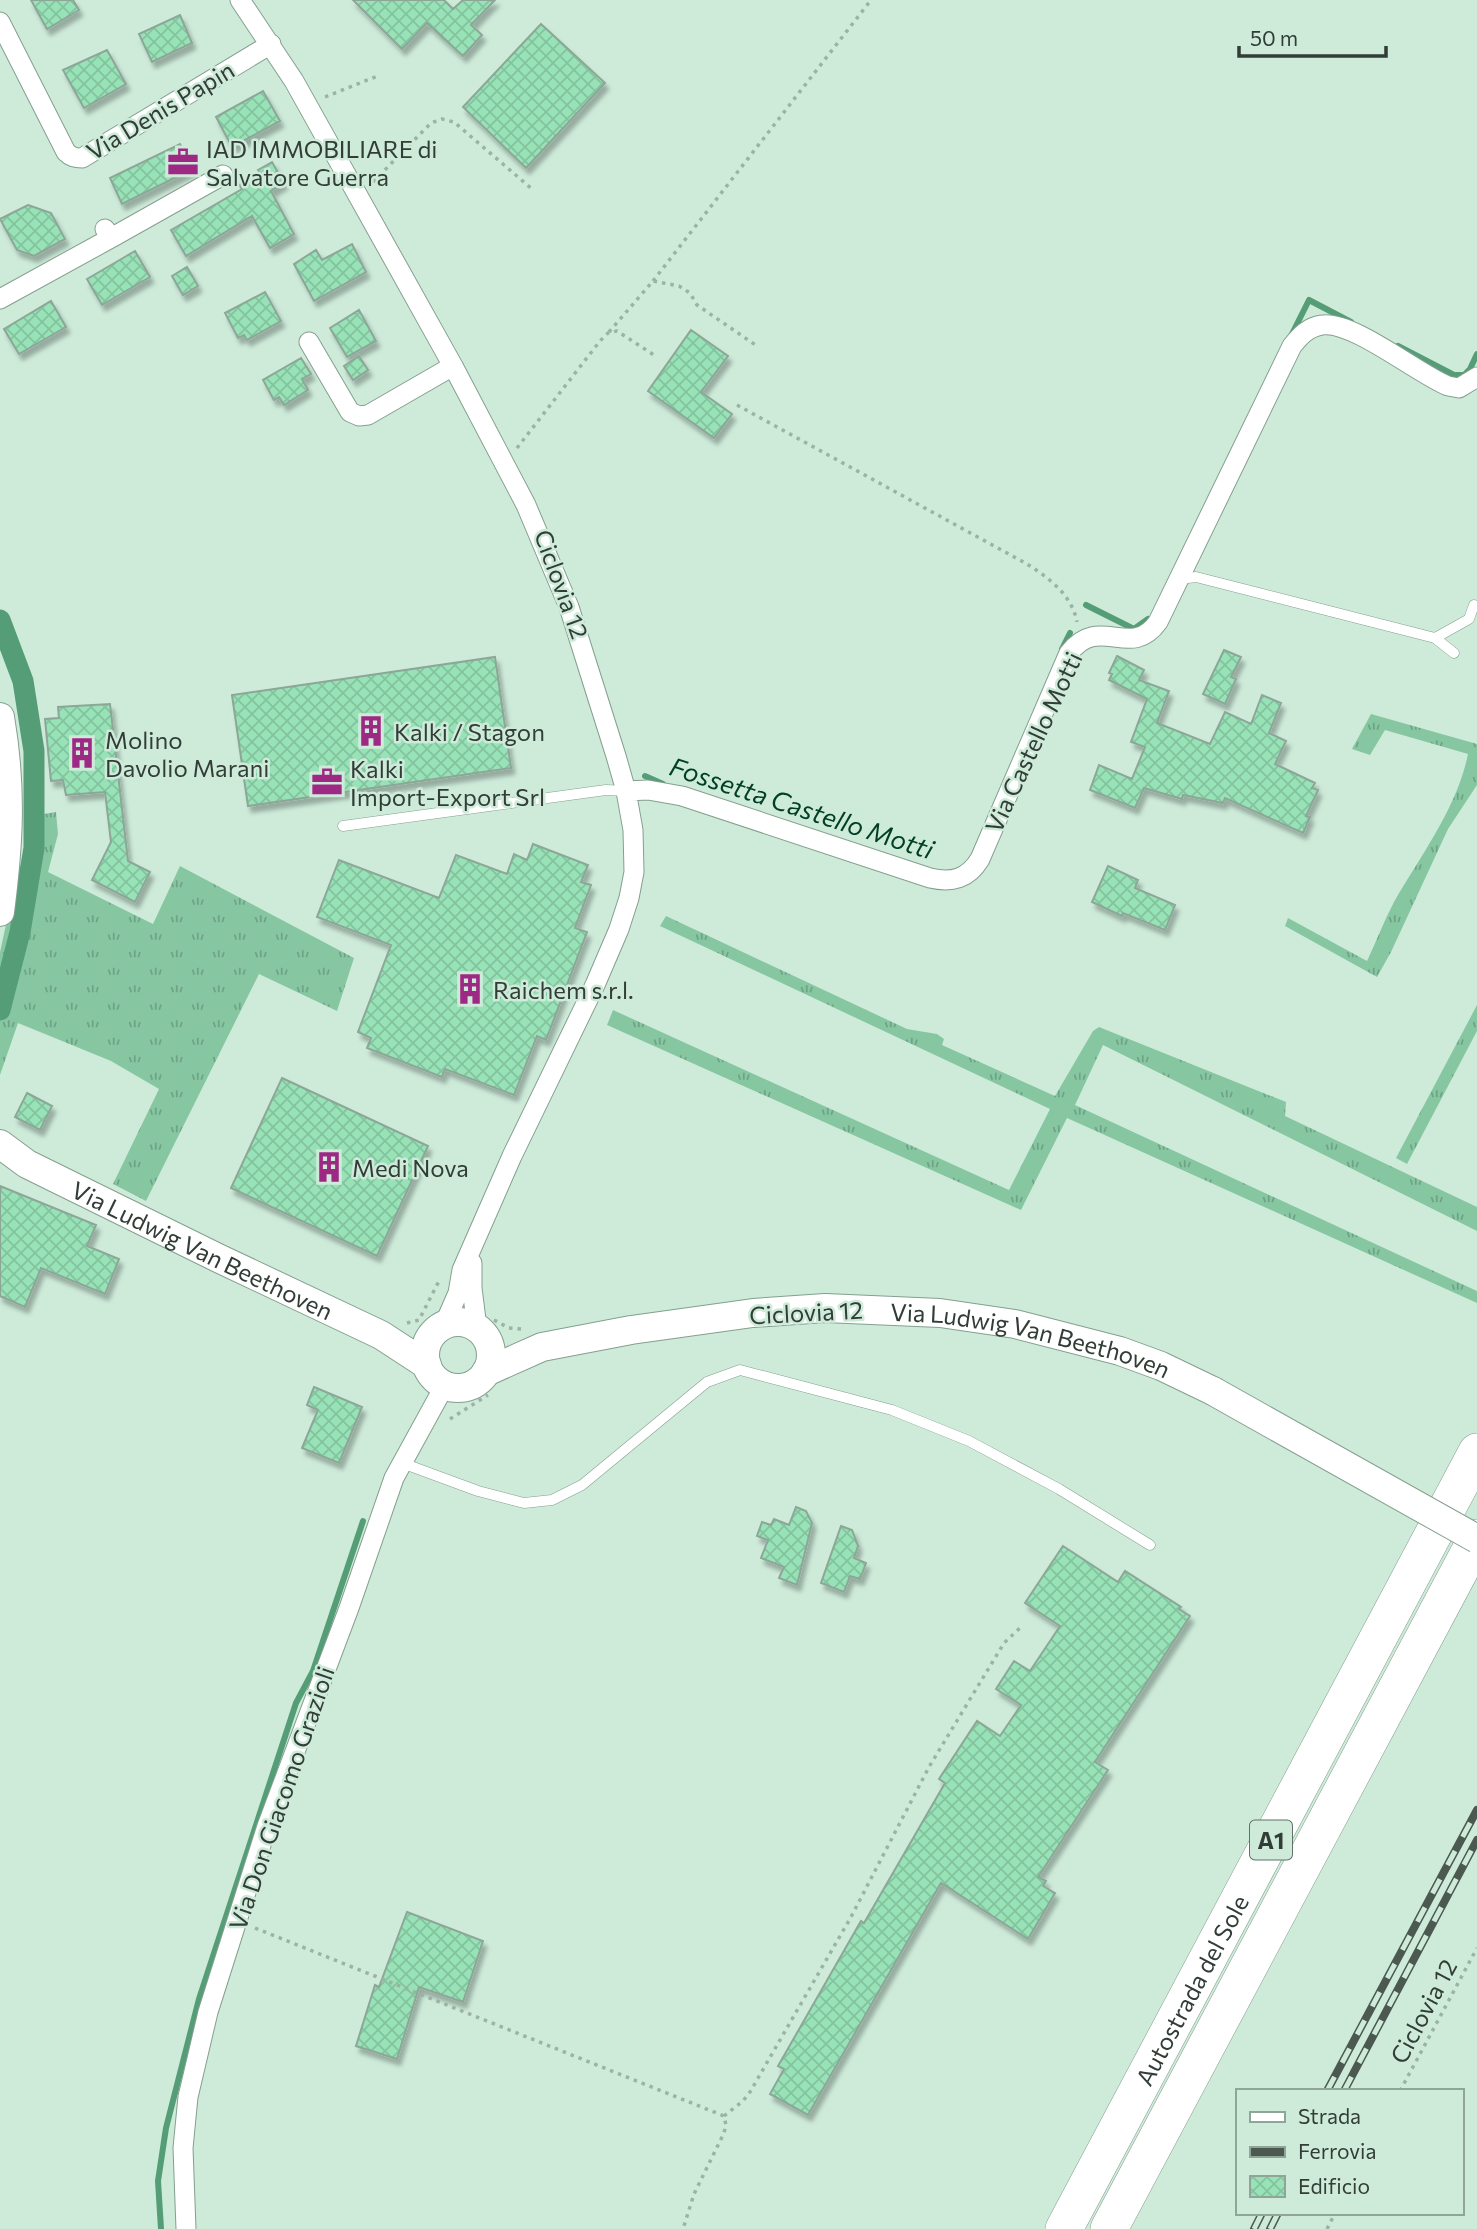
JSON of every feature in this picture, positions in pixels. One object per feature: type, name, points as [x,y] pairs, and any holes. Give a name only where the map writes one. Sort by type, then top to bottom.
[{"type":"highway","name":"Autostrada del Sole","points":[[1064,2229],[1477,1452]]},
{"type":"highway","name":"Autostrada del Sole","points":[[1109,2229],[1477,1538]]},
{"type":"street","points":[[240,0],[271,44],[356,191],[505,464],[547,551],[569,607],[626,791],[634,830],[634,872],[619,929],[595,985],[512,1156],[462,1270],[458,1293],[426,1348],[436,1375]]},
{"type":"street","name":"Via Denis Papin","points":[[0,22],[66,152],[77,158],[82,158],[271,44]]},
{"type":"street","points":[[0,299],[108,233],[223,175]]},
{"type":"street","name":"Via Castello Motti","points":[[626,791],[648,790],[682,796],[930,878],[942,881],[959,879],[969,874],[980,859],[1066,660],[1076,644],[1091,637],[1136,639],[1150,633],[1158,622],[1292,346],[1303,334],[1323,325],[1345,329],[1448,386],[1459,388],[1477,377]]},
{"type":"street","points":[[309,342],[350,412],[359,416],[368,415],[453,366]]},
{"type":"street","points":[[0,718],[9,788],[9,820],[0,912]]},
{"type":"street","name":"Via Ludwig Van Beethoven","points":[[0,1144],[13,1161],[218,1258],[409,1335],[461,1322],[547,1346]]},
{"type":"street","points":[[472,1249],[472,1288],[491,1352],[488,1382]]},
{"type":"street","name":"Via Ludwig Van Beethoven","points":[[393,1329],[436,1375],[457,1388],[478,1380],[488,1382],[547,1346],[631,1330],[753,1313],[825,1308],[899,1310],[1015,1324],[1091,1342],[1161,1366],[1213,1391],[1477,1538]]},
{"type":"street","name":"Via Don Giacomo Grazioli","points":[[186,2229],[183,2148],[188,2097],[208,2012],[267,1826],[349,1608],[394,1478],[431,1411],[436,1375]]},
{"type":"lane","points":[[1179,579],[1196,577],[1435,638],[1454,653]]},
{"type":"lane","points":[[1435,638],[1473,619],[1474,605]]},
{"type":"lane","points":[[343,826],[606,790],[626,791]]},
{"type":"lane","points":[[402,1463],[478,1491],[524,1503],[552,1500],[582,1485],[708,1382],[740,1370],[892,1410],[969,1441],[1059,1489],[1150,1545]]},
{"type":"path","points":[[505,464],[600,341],[653,281],[871,0]]},
{"type":"path","points":[[307,104],[380,75]]},
{"type":"path","points":[[356,191],[377,180],[431,123],[442,119],[454,122],[532,189]]},
{"type":"path","points":[[653,281],[680,286],[690,293],[697,305],[757,346]]},
{"type":"path","points":[[608,333],[617,331],[654,355]]},
{"type":"path","points":[[737,405],[1046,576],[1075,609],[1078,628],[1076,644]]},
{"type":"path","points":[[393,1329],[419,1320],[443,1273]]},
{"type":"path","points":[[484,1327],[547,1329],[547,1346]]},
{"type":"path","points":[[431,1411],[447,1422],[488,1382]]},
{"type":"path","points":[[724,2116],[750,2092],[851,1917],[929,1767],[1004,1643],[1021,1627]]},
{"type":"path","points":[[237,1921],[724,2116]]},
{"type":"path","name":"Ciclovia 12","points":[[1401,2089],[1477,1948]]},
{"type":"path","points":[[683,2229],[694,2194],[724,2133],[724,2116]]},
{"type":"green space","points":[[1371,714],[1477,744],[1477,785],[1448,829],[1377,977],[1285,926],[1288,918],[1367,961],[1394,902],[1447,812],[1463,774],[1468,754],[1385,730],[1370,755],[1352,749]]},
{"type":"green space","points":[[56,812],[58,834],[48,872],[153,924],[180,866],[354,958],[337,1011],[259,974],[146,1201],[113,1184],[159,1089],[111,1061],[18,1023],[0,1075],[0,952],[16,879],[38,815]]},
{"type":"green space","points":[[666,916],[907,1029],[937,1034],[944,1039],[942,1045],[1055,1096],[1093,1031],[1099,1027],[1286,1102],[1285,1116],[1477,1207],[1477,1231],[1103,1045],[1075,1105],[1477,1291],[1477,1303],[1067,1118],[1021,1210],[607,1025],[613,1010],[1009,1190],[1050,1109],[660,926]]},
{"type":"green space","points":[[1477,1005],[1477,1031],[1407,1164],[1396,1158]]},
{"type":"building","points":[[31,0],[73,0],[79,10],[47,29]]},
{"type":"building","points":[[353,0],[444,0],[453,9],[463,0],[495,0],[471,25],[482,35],[463,56],[427,23],[402,49]]},
{"type":"building","points":[[180,15],[192,43],[152,62],[139,34]]},
{"type":"building","points":[[541,24],[605,83],[526,168],[463,107]]},
{"type":"building","points":[[107,50],[126,84],[84,108],[63,70]]},
{"type":"building","points":[[263,91],[280,121],[232,147],[216,117]]},
{"type":"building","points":[[180,144],[193,169],[122,204],[110,178]]},
{"type":"building","points":[[272,162],[284,183],[271,191],[294,234],[270,248],[252,216],[186,256],[171,230],[242,189],[239,185],[260,173],[258,170]]},
{"type":"building","points":[[28,205],[51,213],[65,239],[34,256],[17,250],[0,219]]},
{"type":"building","points":[[352,244],[366,272],[314,301],[294,264],[316,250],[322,260]]},
{"type":"building","points":[[135,251],[150,277],[102,305],[87,279]]},
{"type":"building","points":[[187,267],[198,286],[183,295],[172,276]]},
{"type":"building","points":[[265,292],[281,321],[247,340],[244,335],[238,338],[225,313]]},
{"type":"building","points":[[51,301],[66,327],[19,354],[4,329]]},
{"type":"building","points":[[359,310],[376,341],[347,357],[330,328]]},
{"type":"building","points":[[691,330],[728,356],[701,392],[732,414],[714,438],[648,391]]},
{"type":"building","points":[[359,356],[368,370],[353,380],[344,366]]},
{"type":"building","points":[[301,358],[311,374],[302,379],[308,390],[284,405],[279,397],[274,400],[263,380]]},
{"type":"building","points":[[1224,650],[1241,657],[1231,677],[1236,679],[1225,704],[1203,694]]},
{"type":"building","points":[[1117,656],[1144,670],[1139,680],[1169,691],[1157,723],[1210,744],[1225,712],[1251,724],[1262,695],[1281,703],[1269,733],[1286,741],[1275,764],[1315,783],[1312,788],[1318,790],[1306,816],[1310,817],[1303,833],[1225,798],[1223,803],[1183,795],[1182,799],[1144,788],[1135,808],[1090,790],[1099,765],[1132,779],[1145,747],[1131,742],[1147,699],[1109,680],[1112,674],[1109,673]]},
{"type":"building","name":"Kalki / Stagon","points":[[495,657],[511,768],[248,806],[232,695]]},
{"type":"building","name":"Molino Davolio Marani","points":[[110,704],[128,861],[150,872],[135,902],[92,880],[111,842],[105,792],[66,795],[63,780],[51,781],[45,719],[59,718],[58,707]]},
{"type":"building","name":"Raichem s.r.l.","points":[[533,844],[588,865],[581,882],[591,885],[575,928],[587,932],[546,1040],[537,1036],[514,1095],[445,1069],[442,1077],[367,1048],[371,1038],[358,1032],[391,945],[317,917],[339,860],[439,898],[456,855],[507,874],[514,854],[527,860]]},
{"type":"building","points":[[1108,866],[1138,880],[1135,888],[1175,905],[1165,930],[1123,913],[1122,916],[1092,902]]},
{"type":"building","name":"Medi Nova","points":[[282,1078],[428,1146],[377,1256],[231,1188]]},
{"type":"building","points":[[27,1093],[52,1106],[40,1130],[15,1117]]},
{"type":"building","points":[[0,1186],[96,1225],[87,1246],[119,1259],[105,1294],[41,1268],[25,1307],[0,1296]]},
{"type":"building","points":[[314,1387],[362,1407],[339,1463],[302,1448],[318,1410],[307,1405]]},
{"type":"building","points":[[796,1507],[806,1511],[812,1523],[797,1585],[779,1578],[784,1567],[761,1558],[768,1540],[757,1536],[762,1522],[771,1525],[774,1519],[789,1525]]},
{"type":"building","points":[[841,1526],[852,1530],[858,1546],[854,1558],[866,1563],[860,1579],[850,1576],[844,1592],[821,1583]]},
{"type":"building","points":[[1063,1546],[1118,1582],[1125,1571],[1181,1607],[1179,1609],[1190,1616],[1095,1762],[1108,1770],[1038,1877],[1046,1881],[1043,1886],[1055,1893],[1028,1939],[941,1883],[808,2115],[770,2094],[784,2069],[778,2066],[861,1921],[864,1923],[945,1783],[939,1779],[977,1721],[1000,1736],[1021,1705],[996,1689],[1014,1661],[1030,1671],[1060,1626],[1025,1603]]},
{"type":"building","points":[[407,1912],[483,1941],[463,2002],[419,1987],[397,2059],[356,2046],[375,1985],[379,1987]]},
{"type":"waterway","name":"Fossetta Castello Motti","points":[[1291,336],[1309,300],[1351,322]]},
{"type":"waterway","name":"Fossetta Castello Motti","points":[[1398,346],[1454,375],[1464,375],[1477,354]]},
{"type":"waterway","name":"Fossetta Castello Motti","points":[[1086,605],[1134,629],[1148,619]]},
{"type":"waterway","points":[[0,620],[23,681],[34,751],[34,848],[20,932],[0,1010]]},
{"type":"waterway","name":"Fossetta Castello Motti","points":[[1062,649],[1070,633]]},
{"type":"waterway","name":"Fossetta Castello Motti","points":[[645,776],[663,784]]},
{"type":"waterway","points":[[161,2229],[158,2181],[166,2128],[199,1999],[296,1703],[313,1671],[363,1521]]},
{"type":"railway","points":[[1328,2089],[1477,1810]]},
{"type":"railway","points":[[1345,2089],[1477,1840]]},
{"type":"railway","points":[[1254,2229],[1261,2215]]},
{"type":"railway","points":[[1270,2229],[1277,2215]]},
{"type":"place","name":"IAD IMMOBILIARE di Salvatore Guerra","points":[[183,162]]},
{"type":"place","name":"Kalki / Stagon","points":[[371,731]]},
{"type":"place","name":"Molino Davolio Marani","points":[[82,753]]},
{"type":"place","name":"Kalki Import-Export Srl","points":[[327,782]]},
{"type":"place","name":"Raichem s.r.l.","points":[[470,989]]},
{"type":"place","name":"Medi Nova","points":[[329,1167]]}]
